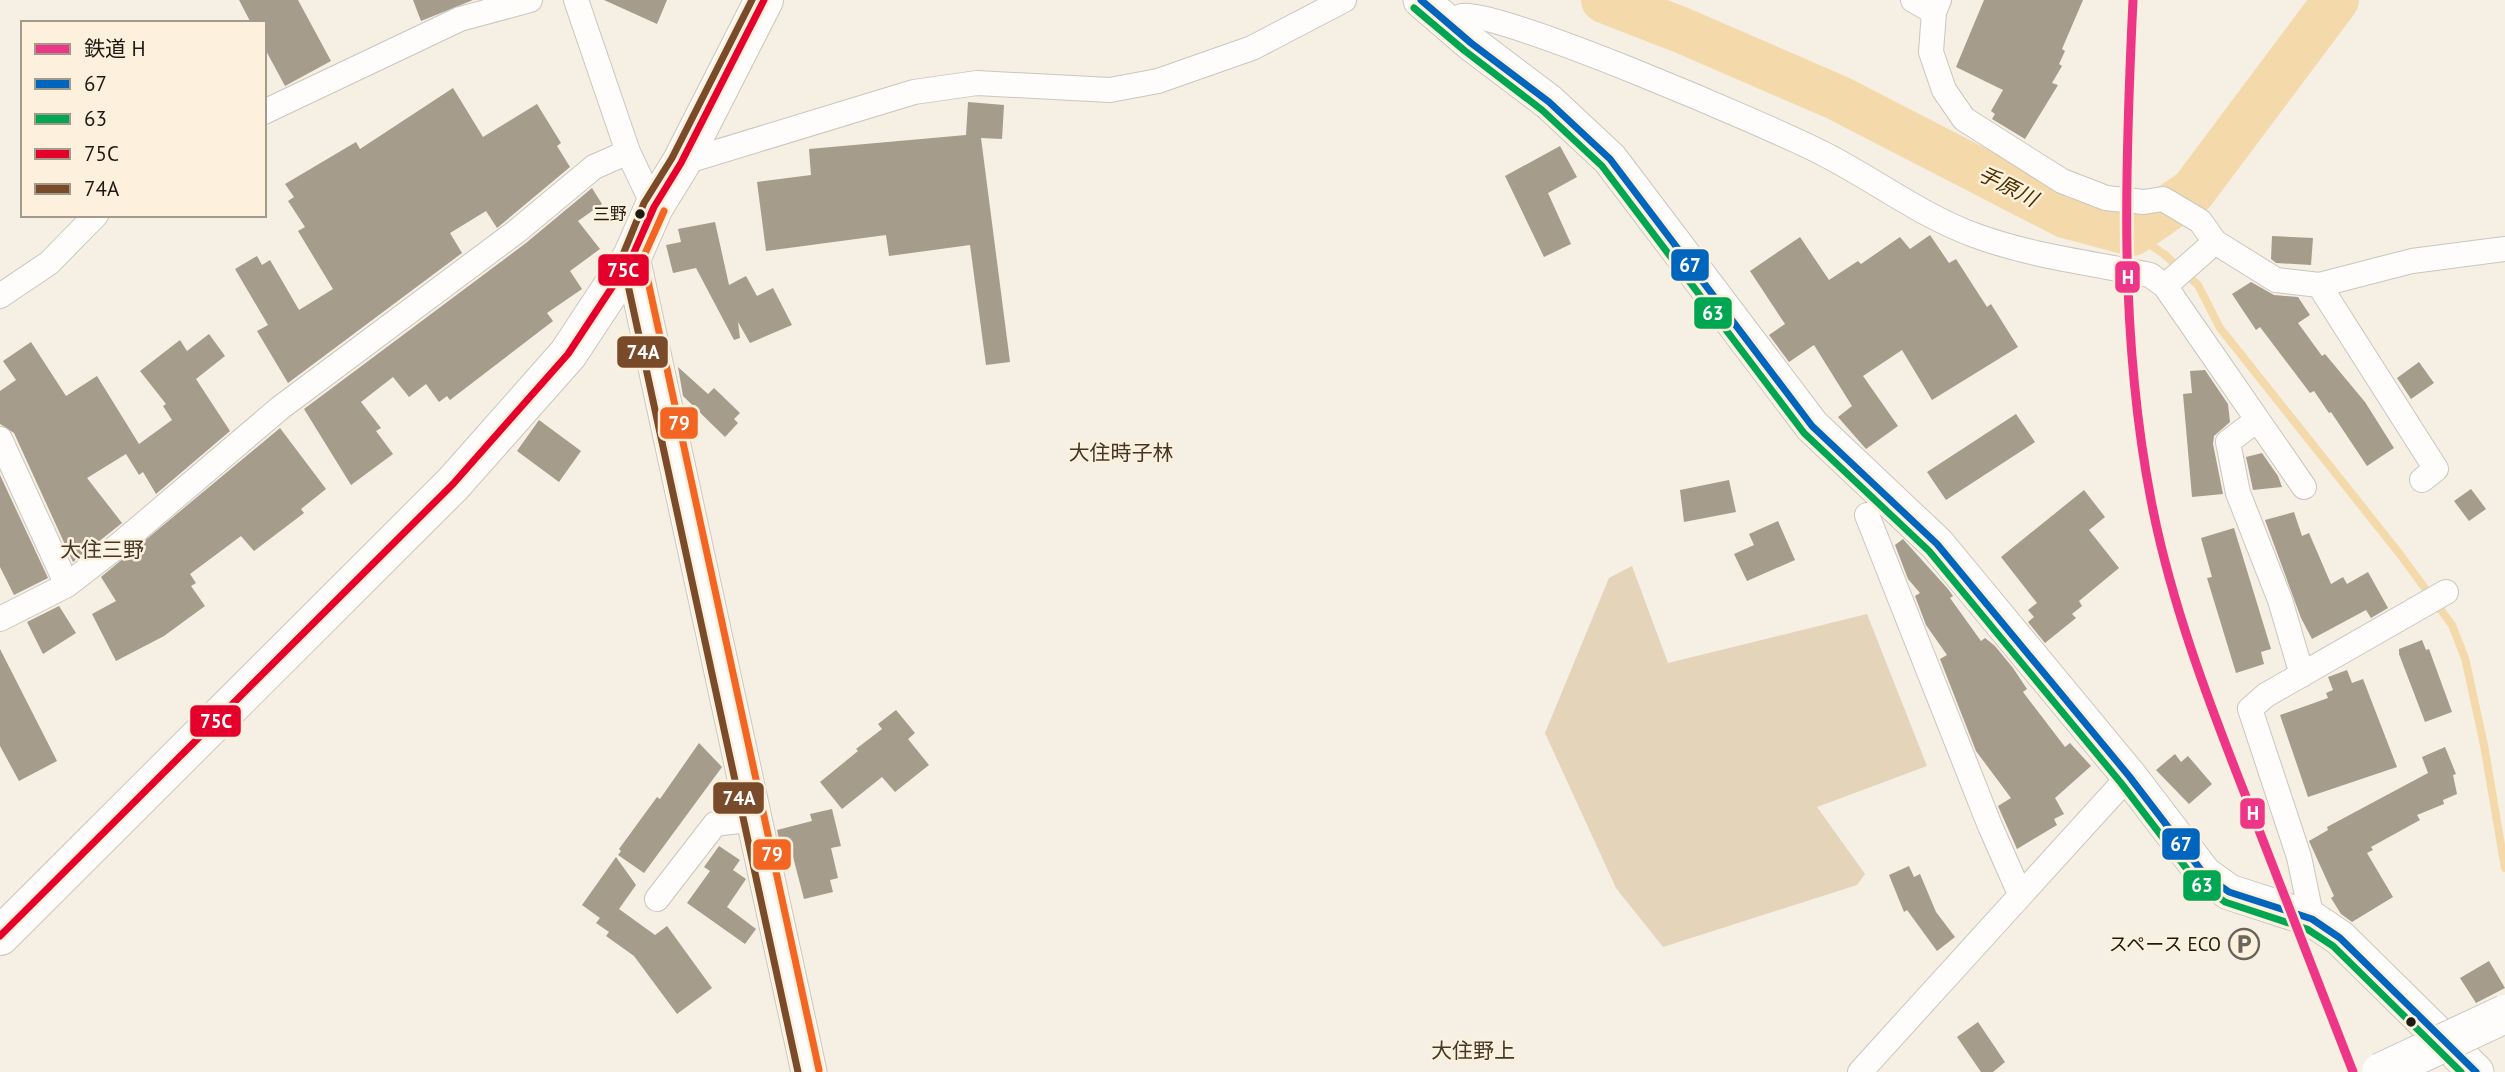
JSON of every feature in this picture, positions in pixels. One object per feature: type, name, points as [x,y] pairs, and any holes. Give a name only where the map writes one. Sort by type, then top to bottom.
[{"type":"main road","points":[[0,936],[453,484],[568,354],[632,257],[654,207],[681,163],[764,0]]},
{"type":"main road","points":[[2381,1072],[2505,1014]]},
{"type":"street","points":[[266,111],[460,19],[530,0]]},
{"type":"street","points":[[576,0],[628,152],[654,207]]},
{"type":"street","points":[[681,163],[914,92],[977,83],[1110,90],[1158,81],[1252,48],[1344,0]]},
{"type":"street","points":[[1421,0],[1549,102],[1609,159],[1812,426],[1937,544],[2129,776],[2204,874],[2229,892],[2312,919],[2367,962],[2476,1072]]},
{"type":"street","points":[[1929,4],[1931,52],[1944,90],[1965,120],[2062,181],[2106,198],[2144,202],[2163,199],[2200,221],[2215,242],[2276,280],[2319,285],[2412,261],[2505,249]]},
{"type":"street","points":[[1448,24],[1463,16],[1518,29],[1638,73],[1824,154],[1920,211],[1974,235],[2011,246],[2150,275],[2168,282],[2257,420],[2304,487]]},
{"type":"street","points":[[0,619],[67,585],[120,544],[280,408],[517,231],[594,167],[628,152]]},
{"type":"street","points":[[0,296],[49,263],[94,217]]},
{"type":"street","points":[[2168,282],[2215,242]]},
{"type":"street","points":[[632,257],[809,1072]]},
{"type":"street","points":[[2319,285],[2436,469],[2422,481]]},
{"type":"street","points":[[2257,420],[2228,442],[2238,493],[2280,600],[2302,675]]},
{"type":"street","points":[[0,439],[67,585]]},
{"type":"street","points":[[1867,515],[1990,826],[2020,894]]},
{"type":"street","points":[[2312,919],[2299,856],[2250,709],[2266,695],[2446,592]]},
{"type":"street","points":[[1860,1072],[2129,776]]},
{"type":"street","points":[[657,899],[715,824],[755,819]]},
{"type":"shaded area","points":[[1632,566],[1668,663],[1867,614],[1927,766],[1817,807],[1865,874],[1857,885],[1663,947],[1616,888],[1545,733],[1609,578]]},
{"type":"building","points":[[239,0],[298,0],[331,61],[285,86],[266,51],[266,21],[250,21]]},
{"type":"building","points":[[413,0],[473,0],[421,21]]},
{"type":"building","points":[[604,0],[667,0],[657,24]]},
{"type":"building","points":[[1984,0],[2083,0],[2062,49],[2065,51],[2059,64],[2062,66],[2052,83],[2058,85],[2025,139],[1992,119],[1995,114],[1991,111],[2003,90],[1956,67]]},
{"type":"building","points":[[453,88],[483,137],[537,104],[561,143],[557,146],[570,167],[497,228],[486,211],[450,233],[462,253],[288,383],[257,331],[268,325],[235,269],[257,256],[262,265],[270,260],[299,310],[333,289],[298,231],[305,227],[288,201],[294,197],[285,184],[356,142],[360,149]]},
{"type":"building","points":[[968,102],[1004,105],[1002,139],[981,138],[1010,362],[986,365],[970,245],[889,256],[886,235],[766,251],[757,182],[811,175],[809,149],[966,135]]},
{"type":"building","points":[[1560,146],[1577,177],[1548,193],[1571,244],[1544,257],[1505,176]]},
{"type":"building","points":[[592,188],[602,204],[578,221],[600,249],[570,271],[582,289],[547,313],[553,321],[450,400],[447,396],[439,402],[426,384],[409,397],[393,377],[361,402],[381,428],[376,431],[393,454],[351,485],[304,409],[526,243]]},
{"type":"building","points":[[715,222],[729,285],[746,276],[757,296],[773,288],[792,325],[750,343],[738,322],[740,338],[734,340],[696,268],[673,273],[666,245],[681,242],[678,229]]},
{"type":"building","points":[[1930,235],[1949,263],[1956,259],[1987,307],[1991,304],[2018,347],[1932,400],[1902,350],[1863,376],[1898,426],[1866,449],[1838,417],[1852,406],[1814,345],[1789,362],[1769,335],[1785,324],[1750,271],[1800,237],[1829,280],[1858,261],[1861,264],[1900,237],[1910,249]]},
{"type":"building","points":[[2272,236],[2313,238],[2311,265],[2276,263],[2271,259]]},
{"type":"building","points":[[2251,282],[2274,295],[2298,297],[2310,315],[2298,323],[2322,356],[2325,354],[2365,402],[2394,448],[2367,466],[2331,412],[2329,413],[2314,391],[2310,393],[2260,327],[2256,330],[2232,294]]},
{"type":"building","points":[[209,334],[225,356],[196,379],[230,431],[156,494],[143,472],[139,475],[126,454],[87,478],[122,523],[73,562],[14,433],[0,424],[0,391],[16,380],[3,361],[31,342],[66,396],[97,376],[139,444],[172,420],[163,406],[166,404],[140,371],[180,340],[187,351]]},
{"type":"building","points":[[2419,362],[2434,383],[2411,399],[2397,378]]},
{"type":"building","points":[[678,367],[708,394],[714,388],[740,413],[734,419],[738,423],[725,437],[683,396]]},
{"type":"building","points":[[2205,370],[2228,404],[2230,422],[2214,436],[2213,444],[2223,494],[2192,497],[2183,394],[2192,393],[2190,371]]},
{"type":"building","points":[[2016,414],[2035,442],[1946,500],[1927,472]]},
{"type":"building","points":[[539,420],[581,451],[559,482],[517,451]]},
{"type":"building","points":[[280,428],[326,489],[301,509],[304,513],[254,551],[241,536],[190,574],[196,583],[191,586],[205,606],[164,636],[116,661],[92,614],[116,601],[101,577]]},
{"type":"building","points":[[2262,453],[2278,476],[2282,487],[2253,490],[2246,457]]},
{"type":"building","points":[[0,475],[48,578],[14,595],[0,567]]},
{"type":"building","points":[[1729,480],[1736,512],[1684,522],[1680,490]]},
{"type":"building","points":[[2471,489],[2486,509],[2469,521],[2454,501]]},
{"type":"building","points":[[2084,490],[2105,517],[2089,530],[2119,568],[2079,601],[2082,606],[2072,614],[2076,618],[2045,643],[2028,622],[2034,617],[2028,610],[2037,603],[2001,557]]},
{"type":"building","points":[[2294,512],[2302,536],[2309,533],[2331,584],[2343,577],[2347,584],[2368,572],[2388,608],[2371,618],[2366,610],[2312,639],[2301,618],[2265,520]]},
{"type":"building","points":[[1778,521],[1795,560],[1747,581],[1734,554],[1754,545],[1749,534]]},
{"type":"building","points":[[2234,528],[2271,649],[2261,652],[2264,664],[2236,673],[2207,578],[2212,577],[2201,538]]},
{"type":"building","points":[[1903,539],[1948,589],[1953,596],[1950,598],[1981,641],[1985,638],[1995,646],[2013,668],[2027,689],[2023,692],[2065,747],[2070,743],[2091,766],[2055,798],[2064,814],[2054,819],[2057,825],[2017,849],[1998,806],[2011,798],[1976,751],[1940,659],[1947,655],[1926,625],[1915,596],[1920,593],[1908,579],[1895,545]]},
{"type":"building","points":[[59,606],[76,633],[43,654],[27,622]]},
{"type":"building","points":[[2422,640],[2426,650],[2429,649],[2452,712],[2425,722],[2399,654],[2399,649]]},
{"type":"building","points":[[0,649],[57,761],[19,781],[0,746]]},
{"type":"building","points":[[2347,670],[2352,683],[2363,679],[2397,767],[2308,797],[2280,715],[2328,698],[2326,693],[2333,690],[2328,677]]},
{"type":"building","points":[[896,710],[915,733],[908,739],[929,765],[895,792],[882,777],[842,809],[820,782],[882,729],[878,724]]},
{"type":"building","points":[[699,743],[722,767],[644,873],[618,855],[621,851],[619,849],[657,797],[660,799]]},
{"type":"building","points":[[2445,747],[2456,774],[2453,775],[2457,794],[2443,800],[2444,804],[2417,815],[2420,820],[2371,847],[2373,850],[2367,853],[2393,897],[2352,922],[2341,914],[2331,898],[2334,896],[2309,841],[2328,830],[2327,827],[2428,773],[2422,757]]},
{"type":"building","points":[[2175,754],[2181,762],[2188,756],[2212,784],[2189,804],[2156,770]]},
{"type":"building","points":[[832,809],[841,846],[831,848],[838,878],[830,880],[833,892],[804,899],[792,853],[783,856],[777,830],[812,821],[810,814]]},
{"type":"building","points":[[719,846],[740,860],[733,870],[746,879],[727,907],[756,929],[745,944],[687,903],[710,871],[704,867]]},
{"type":"building","points":[[616,857],[636,885],[619,909],[655,935],[667,926],[712,988],[677,1014],[634,956],[606,936],[609,932],[596,923],[600,918],[582,905]]},
{"type":"building","points":[[1909,866],[1914,877],[1920,874],[1936,912],[1955,937],[1937,951],[1907,910],[1904,912],[1889,875]]},
{"type":"building","points":[[2489,961],[2505,988],[2476,1003],[2460,978]]},
{"type":"building","points":[[1978,1022],[2005,1062],[1993,1072],[1981,1072],[1957,1037]]},
{"type":"waterway","name":"手原川","points":[[1604,0],[1838,98],[2065,215],[2132,233],[2193,191],[2336,0]]},
{"type":"waterway","points":[[2132,233],[2164,254],[2198,285],[2220,328],[2399,553],[2452,625],[2465,658],[2484,745],[2505,868]]},
{"type":"rail line","name":"H","points":[[2133,0],[2127,188],[2129,313],[2141,438],[2159,539],[2205,690],[2353,1072]]},
{"type":"transit line","name":"74A","points":[[752,0],[672,158],[644,203],[622,257],[798,1072]]},
{"type":"transit line","name":"75C","points":[[0,936],[453,484],[568,354],[632,257],[654,207],[681,163],[764,0]]},
{"type":"transit line","name":"67","points":[[1421,0],[1471,43],[1549,102],[1610,159],[1812,426],[1937,544],[2129,776],[2204,874],[2229,892],[2312,919],[2340,938],[2476,1072]]},
{"type":"transit line","name":"63","points":[[1414,8],[1542,110],[1602,166],[1804,433],[1929,551],[2121,783],[2196,881],[2225,902],[2307,929],[2333,946],[2461,1072]]},
{"type":"transit line","name":"79","points":[[664,211],[643,258],[819,1070]]},
{"type":"place","name":"三野","points":[[640,214]]},
{"type":"place","name":"スペース ECO","points":[[2244,944]]},
{"type":"district","name":"大住時子林","points":[[1121,452]]},
{"type":"district","name":"大住三野","points":[[102,549]]},
{"type":"district","name":"大住野上","points":[[1473,1050]]}]
